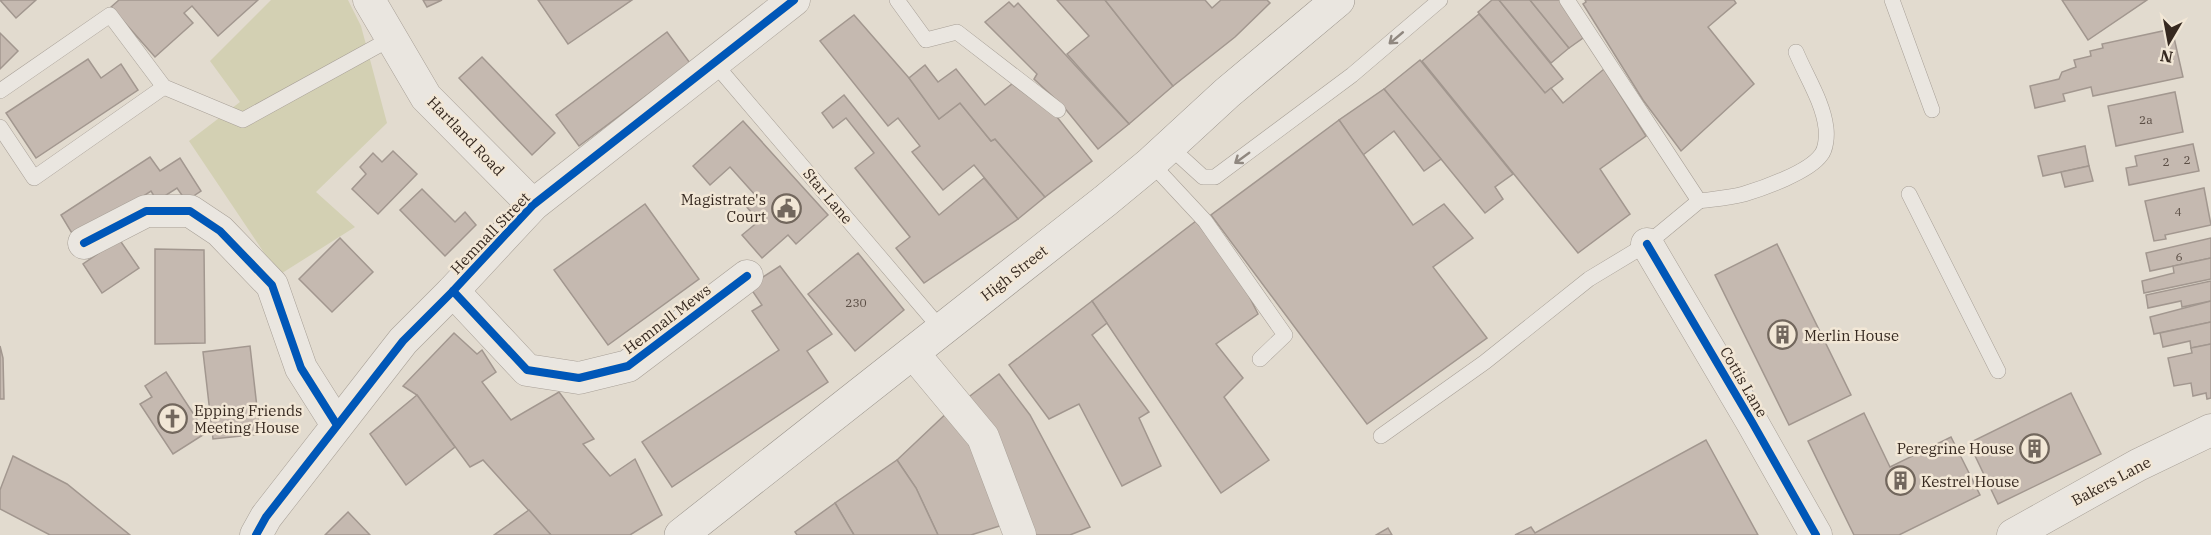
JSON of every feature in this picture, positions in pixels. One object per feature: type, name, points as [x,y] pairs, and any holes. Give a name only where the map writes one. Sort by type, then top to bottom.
[{"type":"main road","name":"High Street","points":[[681,535],[1160,155],[1227,93],[1338,0]]},
{"type":"street","name":"Hartland Road","points":[[369,0],[426,97],[533,205]]},
{"type":"street","name":"Hemnall Street","points":[[256,535],[266,517],[403,341],[533,205],[794,0]]},
{"type":"street","points":[[84,243],[146,211],[190,211],[220,231],[272,285],[301,368],[337,425]]},
{"type":"street","name":"Cottis Lane","points":[[1647,244],[1752,422],[1812,534]]},
{"type":"street","name":"Hemnall Mews","points":[[453,291],[527,370],[579,378],[628,366],[747,276]]},
{"type":"street","points":[[913,353],[983,437],[1020,535]]},
{"type":"street","name":"Bakers Lane","points":[[2013,535],[2138,465],[2211,430]]},
{"type":"lane","points":[[897,0],[926,40],[957,32],[1058,110]]},
{"type":"lane","points":[[1160,155],[1203,177],[1215,177],[1352,75],[1440,0]]},
{"type":"lane","points":[[1567,0],[1699,201]]},
{"type":"lane","points":[[1892,0],[1932,110]]},
{"type":"lane","points":[[0,91],[110,15],[164,87],[243,120],[392,38]]},
{"type":"lane","points":[[1381,436],[1485,362],[1589,279],[1647,244],[1699,201],[1754,190],[1809,166],[1822,155],[1827,129],[1820,106],[1796,52]]},
{"type":"lane","name":"Star Lane","points":[[715,64],[941,329]]},
{"type":"lane","points":[[0,127],[34,178],[164,87]]},
{"type":"lane","points":[[1160,155],[1286,335],[1260,359]]},
{"type":"lane","points":[[1909,194],[1998,371]]},
{"type":"shaded area","points":[[271,0],[348,0],[361,26],[387,123],[316,192],[355,227],[279,275],[189,141],[240,102],[210,61]]},
{"type":"building","points":[[0,0],[36,0],[16,18]]},
{"type":"building","points":[[119,0],[258,0],[218,36],[192,6],[184,13],[193,23],[155,57],[111,7]]},
{"type":"building","points":[[423,0],[442,0],[427,7]]},
{"type":"building","points":[[538,0],[632,0],[568,44]]},
{"type":"building","points":[[1057,0],[1105,0],[1173,86],[1129,124],[1067,54],[1089,36]]},
{"type":"building","points":[[1105,0],[1205,0],[1212,8],[1221,0],[1267,0],[1270,3],[1235,37],[1173,86]]},
{"type":"building","points":[[1492,0],[1499,0],[1563,79],[1545,93],[1478,12]]},
{"type":"building","points":[[1499,0],[1530,0],[1569,48],[1551,63]]},
{"type":"building","points":[[1530,0],[1560,0],[1583,38],[1569,48]]},
{"type":"building","points":[[1585,0],[1734,0],[1736,3],[1708,27],[1754,84],[1681,151],[1643,100],[1583,4]]},
{"type":"building","points":[[2062,0],[2147,0],[2088,40]]},
{"type":"building","points":[[1009,2],[1014,7],[1018,3],[1129,124],[1098,149],[1063,106],[1034,79],[1037,74],[985,22]]},
{"type":"building","points":[[1479,14],[1545,93],[1551,88],[1563,103],[1604,69],[1646,136],[1600,169],[1630,214],[1578,253],[1422,61]]},
{"type":"building","points":[[854,15],[909,78],[939,119],[960,103],[991,141],[995,139],[1045,197],[1018,219],[974,165],[943,190],[912,152],[920,146],[898,118],[888,126],[820,41]]},
{"type":"building","points":[[2172,29],[2183,77],[2093,96],[2091,87],[2063,94],[2065,101],[2035,108],[2030,86],[2059,79],[2062,72],[2076,67],[2074,60],[2091,56],[2090,51],[2103,48],[2102,44]]},
{"type":"building","points":[[667,32],[690,63],[579,146],[556,115]]},
{"type":"building","points":[[0,33],[18,51],[0,69]]},
{"type":"building","points":[[482,57],[555,133],[532,155],[459,78]]},
{"type":"building","points":[[88,59],[101,78],[121,64],[138,90],[36,158],[6,113]]},
{"type":"building","points":[[1420,60],[1513,174],[1495,187],[1503,199],[1485,213],[1384,89]]},
{"type":"building","points":[[925,65],[938,82],[956,69],[985,105],[1012,84],[1057,117],[1092,161],[1045,197],[995,139],[991,141],[960,103],[939,119],[909,78]]},
{"type":"building","points":[[1384,89],[1441,159],[1424,171],[1394,131],[1363,155],[1339,120]]},
{"type":"building","points":[[2175,92],[2183,132],[2116,146],[2108,106]]},
{"type":"building","points":[[844,95],[939,215],[984,178],[1018,219],[924,283],[896,248],[910,237],[855,168],[874,153],[846,118],[833,128],[822,113]]},
{"type":"building","points":[[1339,120],[1413,225],[1444,204],[1473,238],[1433,267],[1487,338],[1367,424],[1211,215]]},
{"type":"building","points":[[743,121],[828,215],[796,244],[788,235],[762,258],[742,235],[759,221],[745,205],[756,196],[730,167],[710,185],[693,166]]},
{"type":"building","points":[[2193,144],[2199,171],[2129,185],[2126,168],[2137,166],[2135,156]]},
{"type":"building","points":[[2085,146],[2089,166],[2043,176],[2038,156]]},
{"type":"building","points":[[393,151],[417,174],[378,214],[352,189],[366,174],[360,167],[373,153],[382,162]]},
{"type":"building","points":[[150,157],[160,171],[180,158],[201,191],[186,201],[177,188],[157,201],[151,191],[76,240],[61,215]]},
{"type":"building","points":[[2089,166],[2093,181],[2065,187],[2061,172]]},
{"type":"building","points":[[2204,188],[2211,225],[2165,235],[2166,239],[2154,241],[2145,201]]},
{"type":"building","points":[[422,189],[455,222],[465,212],[476,225],[445,256],[400,210]]},
{"type":"building","points":[[645,204],[699,279],[608,345],[554,270]]},
{"type":"building","points":[[1196,221],[1241,280],[1258,314],[1216,344],[1243,378],[1224,397],[1269,460],[1221,493],[1092,301]]},
{"type":"building","points":[[340,238],[373,272],[332,312],[299,279]]},
{"type":"building","points":[[2211,238],[2211,258],[2150,271],[2146,253]]},
{"type":"building","points":[[119,239],[139,268],[102,293],[83,264]]},
{"type":"building","name":"Merlin House","points":[[1777,244],[1851,395],[1789,425],[1715,275]]},
{"type":"building","points":[[155,249],[204,250],[205,343],[155,344]]},
{"type":"building","points":[[858,253],[904,310],[855,351],[808,294]]},
{"type":"building","points":[[2211,258],[2211,279],[2144,293],[2142,281],[2174,273],[2173,266]]},
{"type":"building","points":[[780,266],[832,334],[807,351],[828,382],[672,487],[642,442],[779,350],[752,311],[762,305],[749,286]]},
{"type":"building","points":[[2211,281],[2211,301],[2182,307],[2181,301],[2148,308],[2146,295]]},
{"type":"building","points":[[1092,301],[1107,323],[1092,335],[1149,412],[1139,418],[1161,466],[1122,486],[1079,404],[1049,419],[1009,365]]},
{"type":"building","points":[[2211,301],[2211,322],[2154,334],[2150,317]]},
{"type":"building","points":[[2211,322],[2211,344],[2191,348],[2190,341],[2163,347],[2160,333]]},
{"type":"building","points":[[454,333],[477,354],[482,350],[496,372],[482,382],[511,420],[559,392],[594,439],[583,444],[610,476],[635,459],[662,515],[630,535],[551,535],[483,460],[470,467],[417,395],[403,386]]},
{"type":"building","points":[[2211,344],[2211,398],[2207,399],[2206,393],[2193,396],[2191,383],[2174,386],[2168,358],[2192,353],[2191,348]]},
{"type":"building","points":[[0,346],[3,358],[4,399],[0,399]]},
{"type":"building","points":[[250,346],[260,434],[213,439],[203,352]]},
{"type":"building","name":"Epping Friends Meeting House","points":[[166,372],[206,433],[173,454],[140,404],[152,397],[145,386]]},
{"type":"building","points":[[999,374],[1030,415],[1090,527],[1070,535],[1031,535],[966,399]]},
{"type":"building","name":"Peregrine House","points":[[2071,393],[2101,454],[1998,504],[1969,443]]},
{"type":"building","points":[[417,395],[455,447],[406,485],[370,434]]},
{"type":"building","points":[[951,409],[1009,523],[971,535],[938,535],[916,488],[897,460]]},
{"type":"building","name":"Kestrel House","points":[[1864,413],[1890,467],[1951,437],[1980,495],[1899,535],[1854,535],[1808,441]]},
{"type":"building","points":[[1706,440],[1758,535],[1515,535],[1531,527],[1535,533]]},
{"type":"building","points":[[13,456],[67,484],[130,535],[50,535],[0,509],[0,490]]},
{"type":"building","points":[[897,460],[916,488],[938,535],[854,535],[835,503]]},
{"type":"building","points":[[835,503],[854,535],[797,535],[795,532]]},
{"type":"building","points":[[529,510],[551,535],[494,535]]},
{"type":"building","points":[[348,512],[370,535],[325,535]]},
{"type":"building","points":[[1388,528],[1392,535],[1376,535]]},
{"type":"cycle path","points":[[256,535],[266,517],[403,341],[533,205],[794,0]]},
{"type":"cycle path","points":[[84,243],[146,211],[190,211],[220,231],[272,285],[301,368],[337,425]]},
{"type":"cycle path","points":[[1647,244],[1816,535]]},
{"type":"cycle path","points":[[453,291],[527,370],[579,378],[628,366],[747,276]]},
{"type":"place","name":"Magistrate's Court","points":[[787,208]]},
{"type":"place","name":"Merlin House","points":[[1783,335]]},
{"type":"place","name":"Epping Friends Meeting House","points":[[173,419]]},
{"type":"place","name":"Peregrine House","points":[[2035,448]]},
{"type":"place","name":"Kestrel House","points":[[1900,481]]}]
